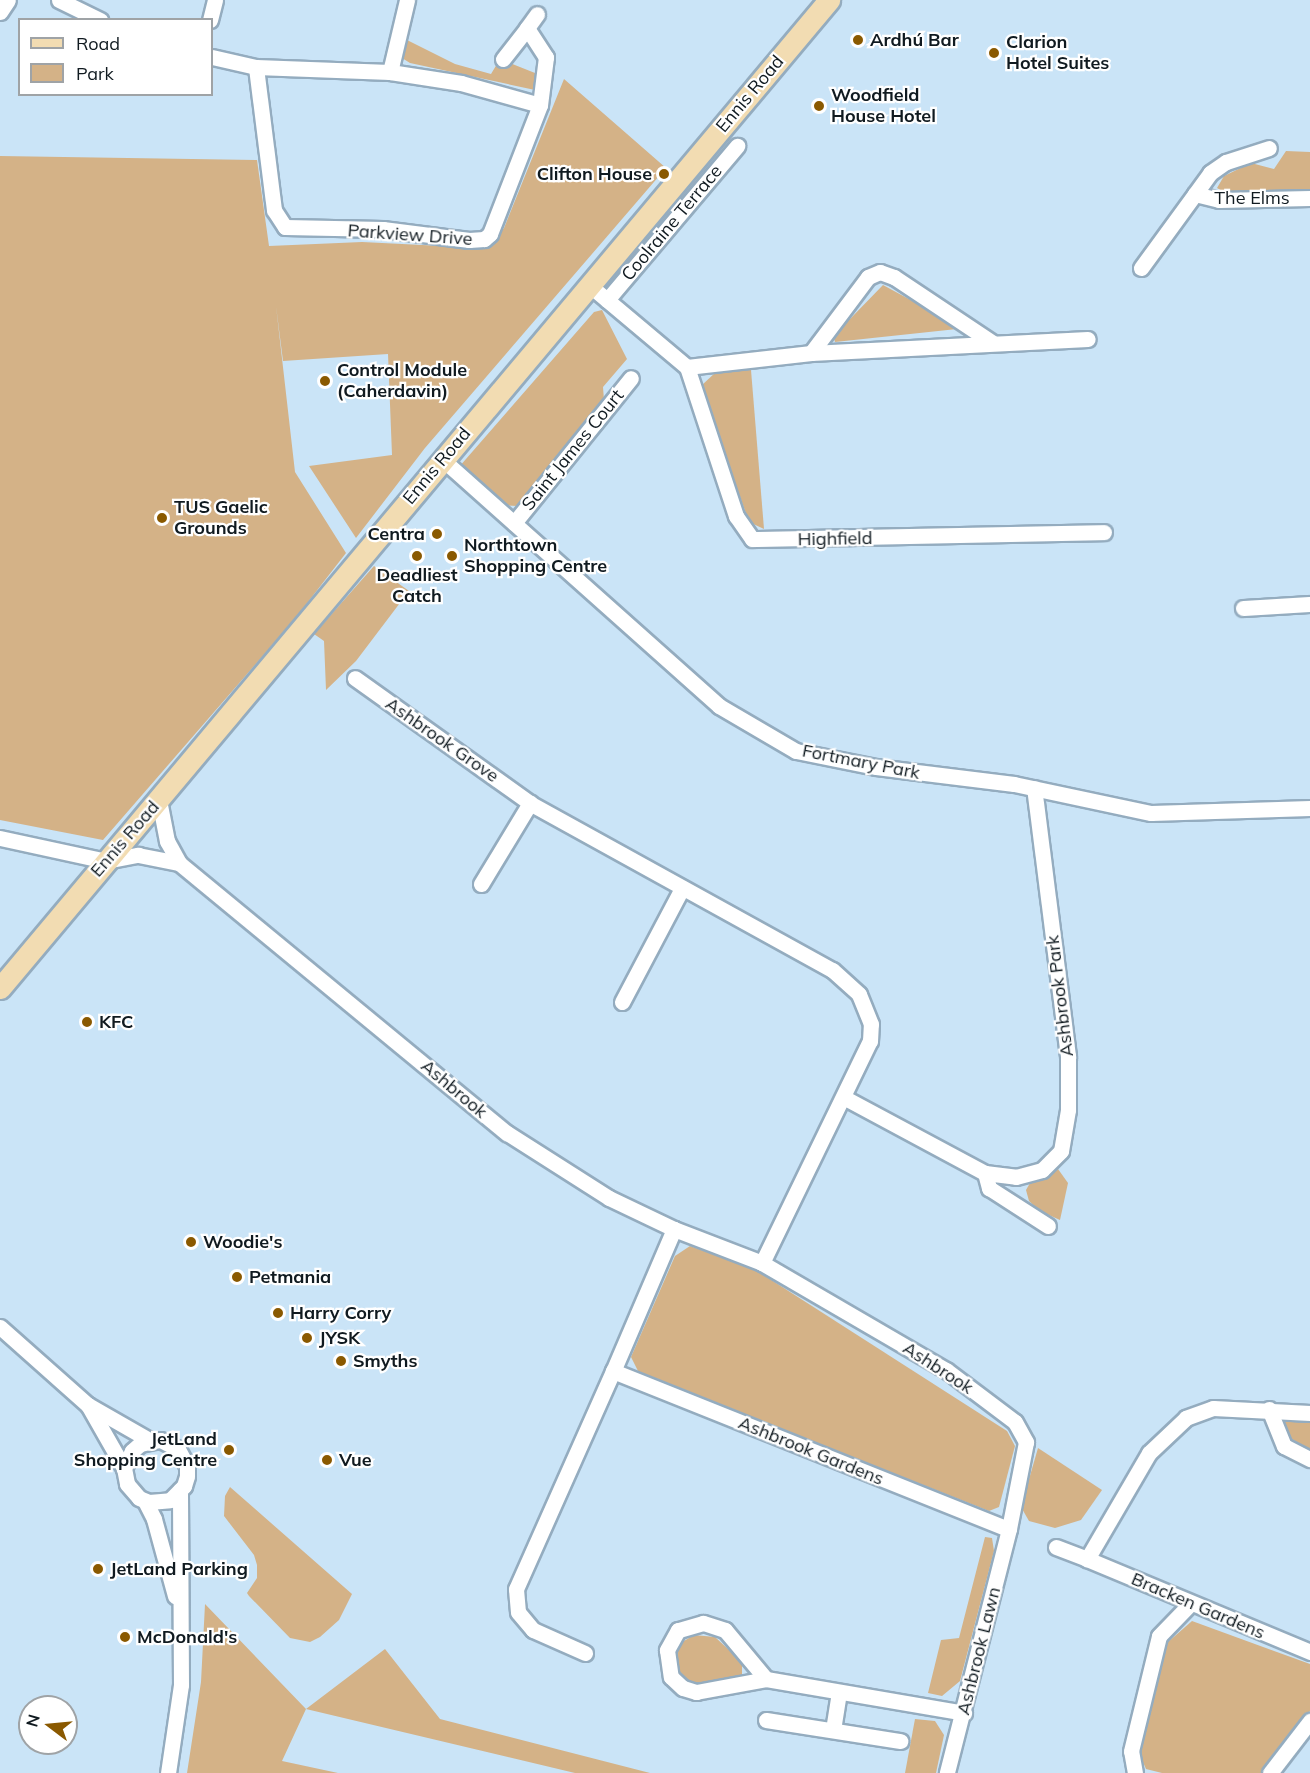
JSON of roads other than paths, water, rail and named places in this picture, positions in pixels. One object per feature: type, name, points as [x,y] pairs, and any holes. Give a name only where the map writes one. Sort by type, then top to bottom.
[{"type":"main road","name":"Ennis Road","points":[[0,988],[588,284],[829,0]]},
{"type":"street","points":[[0,12],[8,0]]},
{"type":"street","points":[[59,0],[96,18]]},
{"type":"street","points":[[210,18],[215,0]]},
{"type":"street","points":[[390,72],[407,0]]},
{"type":"street","points":[[503,59],[537,14]]},
{"type":"street","points":[[213,57],[256,67],[390,72],[461,83],[540,105],[546,57],[527,28]]},
{"type":"street","name":"Parkview Drive","points":[[256,67],[274,210],[285,227],[297,230],[383,229],[484,239],[495,225],[540,105]]},
{"type":"street","name":"Coolraine Terrace","points":[[608,300],[737,146]]},
{"type":"street","name":"The Elms","points":[[1142,268],[1210,173],[1226,162],[1269,148]]},
{"type":"street","name":"The Elms","points":[[1195,194],[1220,200],[1310,198]]},
{"type":"street","points":[[811,353],[868,277],[880,272],[891,276],[993,343]]},
{"type":"street","points":[[588,284],[687,367],[811,353],[1088,339]]},
{"type":"street","name":"Highfield","points":[[687,367],[736,516],[752,538],[1104,532]]},
{"type":"street","name":"Saint James Court","points":[[514,523],[631,378]]},
{"type":"street","name":"Fortmary Park","points":[[442,459],[719,706],[796,751],[840,762],[1034,788],[1151,813],[1310,808]]},
{"type":"street","points":[[1244,608],[1310,604]]},
{"type":"street","name":"Ashbrook Grove","points":[[355,678],[530,803],[832,970],[860,994],[871,1024],[870,1041],[845,1098]]},
{"type":"street","name":"Ashbrook Park","points":[[845,1098],[986,1173],[1016,1177],[1042,1170],[1060,1152],[1068,1110],[1068,1056],[1034,788]]},
{"type":"street","name":"Ashbrook","points":[[159,800],[167,841],[179,863],[507,1133],[609,1198],[674,1229],[762,1263],[946,1370],[1015,1422],[1026,1442],[1009,1529]]},
{"type":"street","points":[[481,884],[530,803]]},
{"type":"street","points":[[0,838],[105,861]]},
{"type":"street","name":"Ashbrook","points":[[105,861],[138,855],[179,863]]},
{"type":"street","points":[[622,1002],[682,888]]},
{"type":"street","points":[[762,1263],[845,1098]]},
{"type":"street","name":"Ashbrook Park","points":[[986,1173],[989,1188],[1048,1226]]},
{"type":"street","points":[[1016,1177],[1020,1208]]},
{"type":"street","points":[[585,1653],[533,1630],[518,1612],[516,1589],[614,1371],[674,1229]]},
{"type":"street","points":[[0,1327],[88,1405],[149,1440],[169,1443],[184,1457],[187,1476],[180,1490],[182,1629],[177,1726],[168,1773]]},
{"type":"street","name":"Ashbrook Gardens","points":[[614,1371],[1009,1529]]},
{"type":"street","points":[[88,1405],[124,1468],[131,1492],[145,1501],[160,1503],[180,1490]]},
{"type":"street","points":[[1087,1559],[1149,1453],[1186,1418],[1214,1407],[1310,1413]]},
{"type":"street","points":[[1269,1409],[1284,1446],[1310,1459]]},
{"type":"street","points":[[124,1468],[132,1451],[149,1440]]},
{"type":"street","points":[[145,1501],[170,1572],[182,1629]]},
{"type":"street","name":"Ashbrook Lawn","points":[[947,1773],[1009,1529]]},
{"type":"street","name":"Bracken Gardens","points":[[1056,1547],[1310,1652]]},
{"type":"street","points":[[1135,1773],[1131,1751],[1159,1636],[1190,1604]]},
{"type":"street","points":[[766,1679],[725,1630],[703,1623],[686,1626],[672,1637],[666,1662],[671,1677],[683,1688],[696,1692],[766,1679],[963,1713]]},
{"type":"street","points":[[833,1730],[839,1692]]},
{"type":"street","points":[[766,1720],[900,1741]]},
{"type":"street","points":[[1270,1773],[1310,1721]]},
{"type":"place","name":"Ardhú Bar","points":[[858,40]]},
{"type":"place","name":"Clarion Hotel Suites","points":[[994,53]]},
{"type":"place","name":"Woodfield House Hotel","points":[[819,106]]},
{"type":"place","name":"Clifton House","points":[[664,174]]},
{"type":"place","name":"Control Module (Caherdavin)","points":[[325,381]]},
{"type":"place","name":"TUS Gaelic Grounds","points":[[162,518]]},
{"type":"place","name":"Centra","points":[[437,534]]},
{"type":"place","name":"Deadliest Catch","points":[[417,556]]},
{"type":"place","name":"Northtown Shopping Centre","points":[[452,556]]},
{"type":"place","name":"KFC","points":[[87,1022]]},
{"type":"place","name":"Woodie's","points":[[191,1242]]},
{"type":"place","name":"Petmania","points":[[237,1277]]},
{"type":"place","name":"Harry Corry","points":[[278,1313]]},
{"type":"place","name":"JYSK","points":[[307,1338]]},
{"type":"place","name":"Smyths","points":[[341,1361]]},
{"type":"place","name":"JetLand Shopping Centre","points":[[229,1450]]},
{"type":"place","name":"Vue","points":[[327,1460]]},
{"type":"place","name":"JetLand Parking","points":[[98,1569]]},
{"type":"place","name":"McDonald's","points":[[125,1637]]}]
